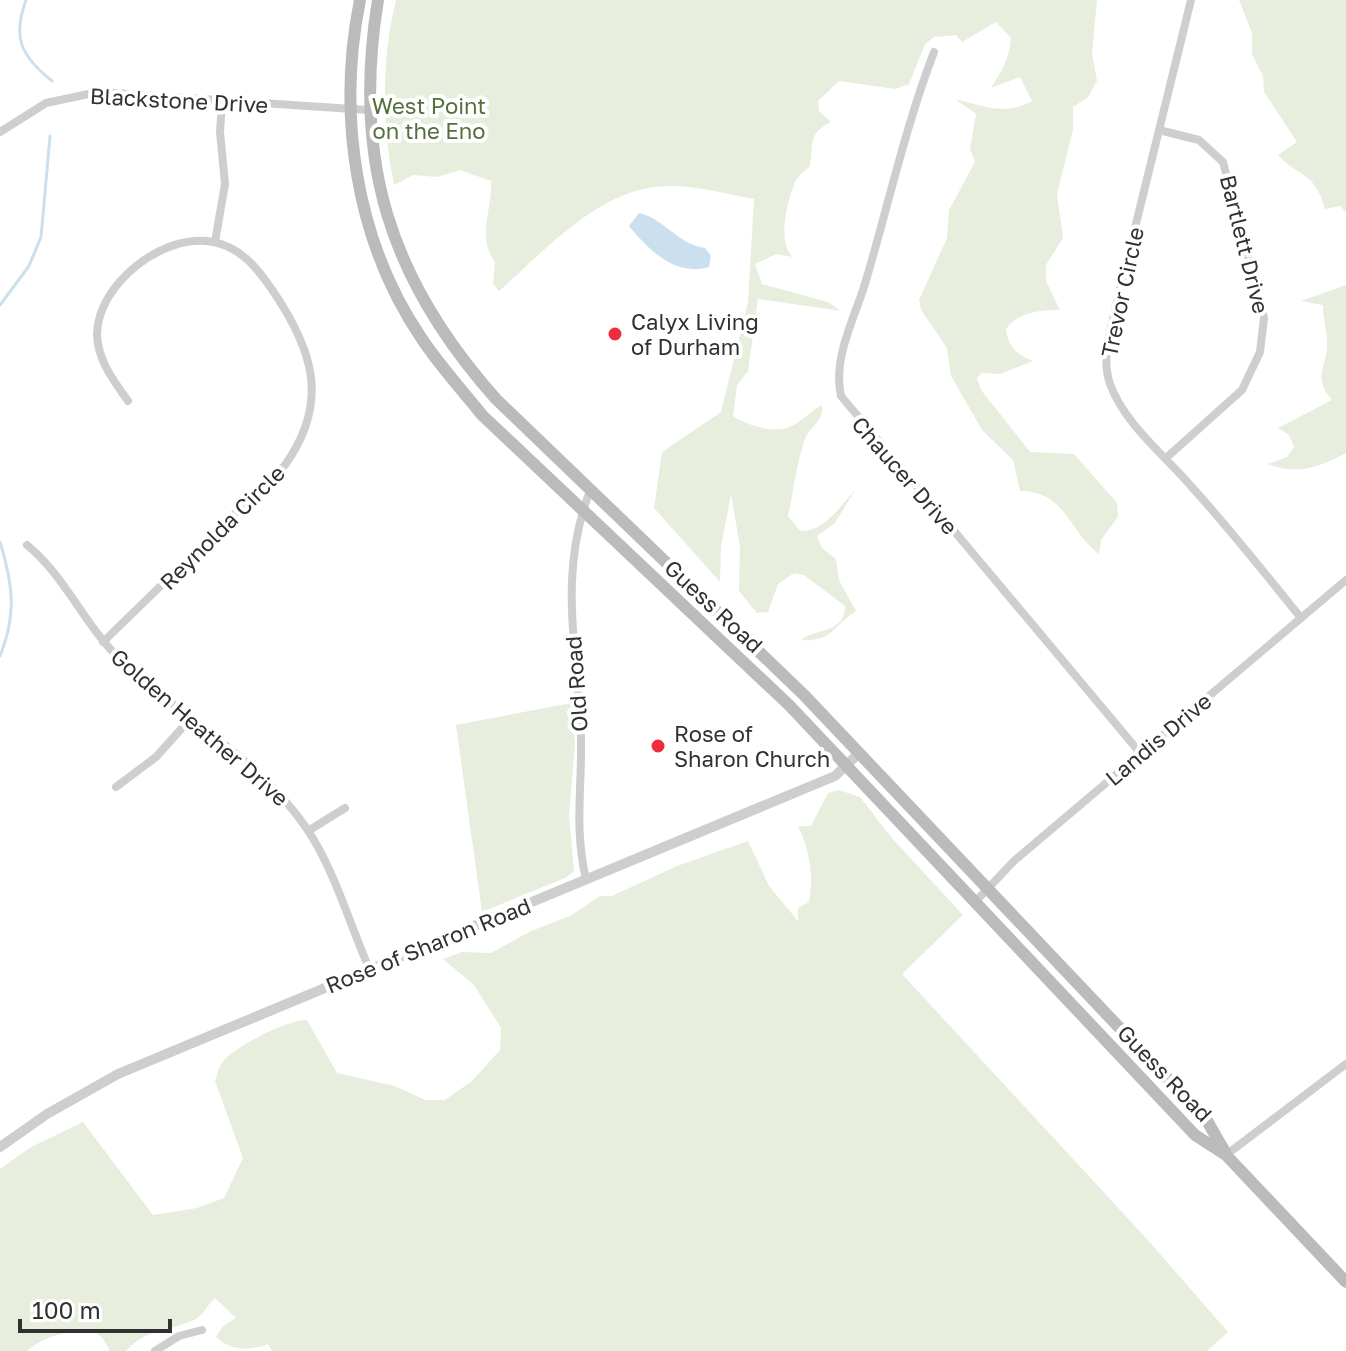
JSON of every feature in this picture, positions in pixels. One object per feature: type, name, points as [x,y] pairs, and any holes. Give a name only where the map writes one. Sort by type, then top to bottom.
[{"type":"main road","name":"Guess Road","points":[[360,0],[351,53],[349,110],[353,152],[369,224],[383,265],[421,337],[482,415],[733,651],[846,765],[1195,1135],[1226,1155],[1346,1282]]},
{"type":"main road","name":"Guess Road","points":[[378,0],[370,56],[368,110],[375,165],[397,250],[440,331],[496,399],[799,689],[1206,1119],[1226,1155]]},
{"type":"street","name":"Trevor Circle","points":[[1191,0],[1106,355],[1114,391],[1166,458],[1301,618]]},
{"type":"street","name":"Chaucer Drive","points":[[934,52],[917,97],[866,281],[844,347],[838,375],[841,396],[1141,754]]},
{"type":"street","name":"Blackstone Drive","points":[[0,132],[30,110],[80,94],[119,93],[368,110]]},
{"type":"street","points":[[128,401],[103,362],[98,346],[99,322],[105,304],[118,286],[162,249],[186,241],[215,242],[225,184],[220,132],[222,102]]},
{"type":"street","name":"Bartlett Drive","points":[[1159,130],[1199,140],[1223,162],[1264,318],[1260,352],[1242,390],[1166,458]]},
{"type":"street","name":"Reynolda Circle","points":[[103,642],[285,465],[307,423],[312,376],[301,334],[257,269],[239,252],[215,242]]},
{"type":"street","name":"Old Road","points":[[586,880],[577,829],[581,742],[571,605],[577,526],[590,491]]},
{"type":"street","name":"Golden Heather Drive","points":[[27,545],[48,564],[103,642],[280,794],[308,831],[369,968]]},
{"type":"street","name":"Landis Drive","points":[[975,902],[986,887],[1346,580]]},
{"type":"street","points":[[116,787],[156,757],[191,718]]},
{"type":"street","name":"Rose of Sharon Road","points":[[0,1147],[47,1114],[118,1074],[835,776],[859,753]]},
{"type":"street","points":[[308,831],[345,808]]},
{"type":"street","points":[[1226,1155],[1346,1064]]},
{"type":"street","points":[[155,1351],[179,1336],[202,1330]]},
{"type":"green space","name":"West Point on the Eno","points":[[396,0],[1097,0],[1092,53],[1097,81],[1088,97],[1073,107],[1073,130],[1057,194],[1063,238],[1046,265],[1046,281],[1060,310],[1023,316],[1006,329],[1014,349],[1033,361],[1000,374],[981,373],[977,378],[981,390],[1030,452],[1074,454],[1117,503],[1118,517],[1101,540],[1099,554],[1057,505],[1035,493],[1020,491],[1013,460],[982,430],[951,376],[947,348],[921,310],[919,300],[947,238],[949,210],[975,162],[970,149],[976,114],[955,99],[1003,109],[1032,101],[1020,77],[991,88],[1007,58],[1011,38],[996,22],[962,42],[956,35],[934,37],[925,44],[909,84],[895,89],[839,81],[818,101],[819,111],[831,122],[815,135],[810,166],[796,180],[790,198],[784,231],[785,242],[793,257],[776,254],[755,264],[762,284],[828,302],[841,311],[758,299],[748,371],[737,385],[733,416],[760,428],[775,430],[798,423],[822,405],[821,416],[802,448],[788,516],[800,531],[824,523],[855,490],[835,523],[817,536],[822,548],[836,559],[839,580],[856,611],[826,636],[801,640],[835,626],[840,622],[845,606],[804,575],[794,573],[778,584],[768,612],[757,613],[739,591],[740,547],[731,494],[721,547],[720,582],[654,508],[662,452],[721,412],[748,302],[754,199],[678,186],[643,189],[620,197],[576,223],[499,291],[493,284],[495,262],[489,252],[486,233],[491,181],[460,170],[437,177],[413,175],[394,185],[387,139],[385,92],[388,46]]},
{"type":"green space","points":[[1239,0],[1346,0],[1346,212],[1340,206],[1325,209],[1311,181],[1278,155],[1297,142],[1264,92],[1263,76],[1252,54],[1252,33]]},
{"type":"green space","points":[[1346,285],[1346,453],[1308,468],[1279,468],[1268,464],[1287,457],[1294,447],[1289,435],[1278,428],[1332,400],[1322,384],[1327,347],[1323,305],[1301,301]]},
{"type":"green space","points":[[571,703],[575,744],[569,816],[574,871],[565,878],[482,912],[456,725]]},
{"type":"green space","points":[[839,790],[860,797],[891,837],[963,915],[902,974],[1146,1238],[1228,1332],[1207,1351],[272,1351],[268,1344],[240,1348],[216,1337],[223,1326],[236,1318],[215,1298],[197,1318],[149,1334],[126,1351],[110,1351],[99,1335],[78,1331],[49,1338],[28,1351],[0,1351],[0,1169],[31,1147],[83,1122],[153,1215],[197,1208],[224,1198],[243,1158],[215,1081],[222,1063],[237,1049],[275,1029],[307,1020],[337,1073],[395,1086],[425,1100],[445,1100],[472,1081],[500,1050],[501,1028],[474,985],[443,959],[462,952],[491,953],[531,931],[570,916],[600,896],[612,896],[677,866],[748,841],[769,886],[798,921],[798,908],[809,902],[811,873],[798,826],[811,826],[828,793]]},
{"type":"water","points":[[639,213],[656,220],[687,242],[705,248],[711,256],[709,267],[697,269],[674,265],[654,252],[629,226]]},
{"type":"waterway","points":[[26,0],[20,25],[22,45],[33,63],[52,81]]},
{"type":"waterway","points":[[0,305],[29,266],[41,237],[50,136]]},
{"type":"waterway","points":[[0,542],[11,599],[9,627],[0,656]]},
{"type":"place","name":"Calyx Living of Durham","points":[[615,334]]},
{"type":"place","name":"Rose of Sharon Church","points":[[658,746]]}]
